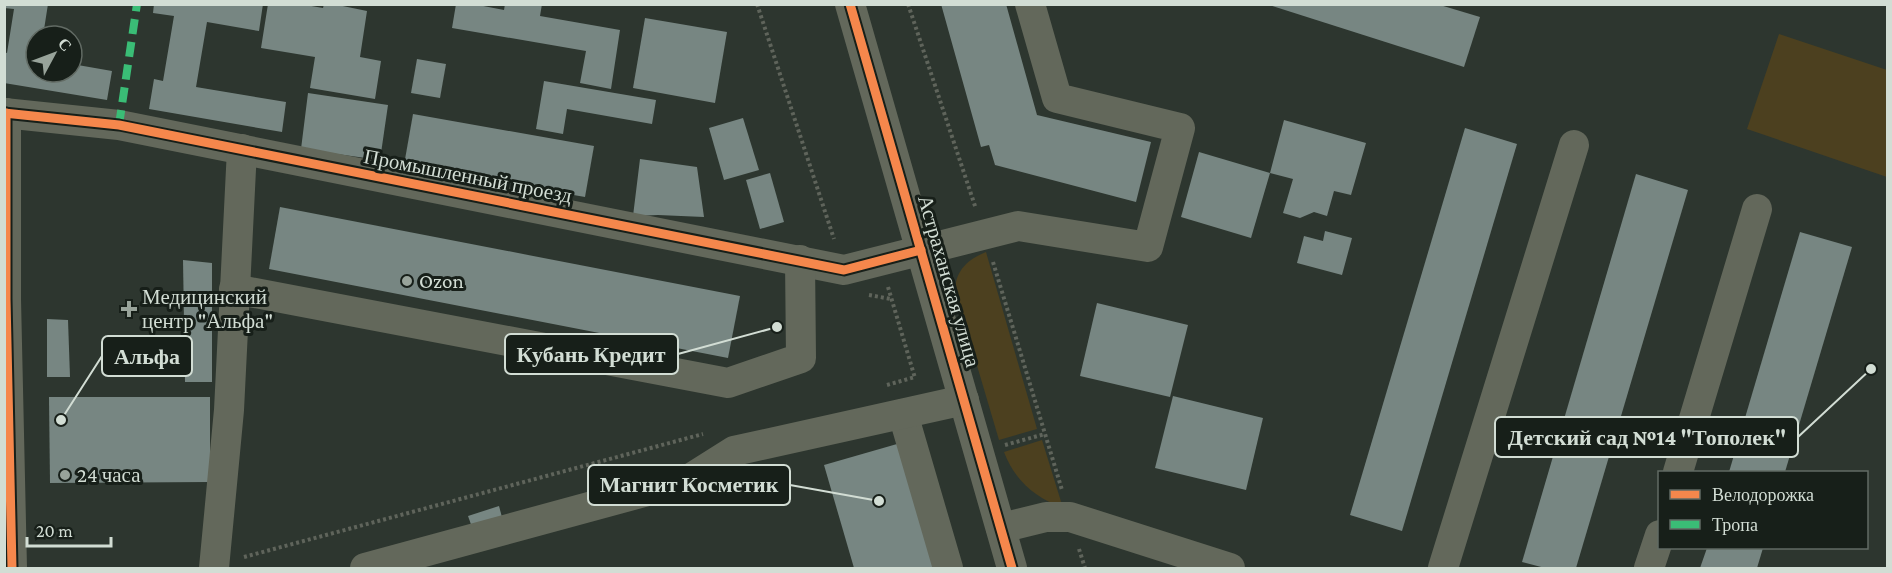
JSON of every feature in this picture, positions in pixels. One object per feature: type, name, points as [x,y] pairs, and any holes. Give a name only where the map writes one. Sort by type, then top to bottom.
[{"type":"street","name":"Астраханская улица","points":[[850,4],[1012,568]]},
{"type":"street","name":"Промышленный проезд","points":[[5,113],[119,125],[844,270],[1018,226],[1148,247],[1180,128],[1057,98],[1030,4]]},
{"type":"street","points":[[5,113],[7,471],[12,568]]},
{"type":"street","points":[[1443,568],[1574,145]]},
{"type":"street","points":[[214,567],[228,410],[242,149]]},
{"type":"street","points":[[1678,471],[1757,209]]},
{"type":"street","points":[[234,289],[728,383],[801,358],[800,260]]},
{"type":"street","points":[[365,568],[688,480],[734,452],[964,400]]},
{"type":"street","points":[[903,414],[948,568]]},
{"type":"street","points":[[1001,528],[1046,517],[1070,517],[1230,568]]},
{"type":"street","points":[[1649,568],[1658,538]]},
{"type":"path","points":[[757,4],[844,270]]},
{"type":"path","points":[[908,4],[985,234],[1085,568]]},
{"type":"path","points":[[880,387],[915,377]]},
{"type":"path","points":[[214,567],[708,433]]},
{"type":"shaded area","points":[[1779,34],[1887,70],[1887,177],[1747,129]]},
{"type":"shaded area","points":[[986,252],[1037,429],[999,440],[955,291],[960,272],[968,262]]},
{"type":"shaded area","points":[[1042,440],[1063,508],[1027,487],[1014,471],[1004,452]]},
{"type":"building","points":[[4,4],[48,4],[45,24],[24,24],[24,84],[84,84],[84,66],[112,71],[107,100],[4,83],[4,52],[7,53],[14,9],[4,8]]},
{"type":"building","points":[[154,4],[263,4],[259,31],[207,22],[196,87],[286,102],[282,132],[149,109],[154,79],[163,81],[174,16],[153,13]]},
{"type":"building","points":[[268,4],[300,4],[323,8],[324,4],[333,4],[367,11],[360,57],[381,61],[375,99],[310,88],[315,57],[261,48]]},
{"type":"building","points":[[456,4],[473,4],[504,10],[505,4],[542,4],[540,16],[620,30],[611,89],[580,83],[586,51],[452,28]]},
{"type":"building","points":[[941,4],[1006,4],[1037,115],[1151,142],[1136,202],[995,165],[989,145],[981,147]]},
{"type":"building","points":[[1269,5],[1440,5],[1480,17],[1464,67]]},
{"type":"building","points":[[645,18],[727,32],[715,103],[633,88]]},
{"type":"building","points":[[417,59],[446,64],[440,98],[411,93]]},
{"type":"building","points":[[544,81],[656,100],[652,124],[567,109],[563,134],[536,129]]},
{"type":"building","points":[[308,93],[388,105],[380,160],[301,149]]},
{"type":"building","points":[[413,114],[594,146],[585,197],[404,165]]},
{"type":"building","points":[[743,118],[759,170],[724,180],[709,128]]},
{"type":"building","points":[[1284,120],[1366,143],[1351,195],[1334,191],[1327,216],[1314,212],[1300,218],[1283,213],[1293,179],[1270,173]]},
{"type":"building","points":[[1465,128],[1517,144],[1402,531],[1350,515]]},
{"type":"building","points":[[1199,152],[1270,173],[1251,238],[1181,217]]},
{"type":"building","points":[[640,159],[697,167],[704,217],[633,216]]},
{"type":"building","points":[[770,173],[784,222],[760,229],[746,180]]},
{"type":"building","points":[[1636,174],[1688,190],[1576,568],[1545,568],[1522,562]]},
{"type":"building","points":[[280,207],[740,296],[728,358],[269,269]]},
{"type":"building","points":[[1325,231],[1352,238],[1342,275],[1297,263],[1304,236],[1323,241]]},
{"type":"building","points":[[1800,232],[1852,247],[1785,471],[1729,471]]},
{"type":"building","points":[[183,260],[212,263],[212,382],[185,382]]},
{"type":"building","points":[[1097,303],[1188,325],[1170,397],[1080,376]]},
{"type":"building","points":[[47,319],[68,320],[70,377],[47,377]]},
{"type":"building","points":[[1173,396],[1263,418],[1246,490],[1155,468]]},
{"type":"building","points":[[49,397],[210,397],[210,482],[50,483]]},
{"type":"building","points":[[897,444],[934,568],[854,568],[824,465]]},
{"type":"building","points":[[499,506],[503,521],[473,530],[468,516]]},
{"type":"building","points":[[1707,549],[1763,549],[1757,568],[1700,568]]},
{"type":"marked path","points":[[119,125],[137,4]]},
{"type":"cycle path","points":[[850,4],[1012,568]]},
{"type":"cycle path","points":[[4,113],[119,125],[844,270],[921,250]]},
{"type":"cycle path","points":[[6,113],[6,299],[12,568]]},
{"type":"place","name":"Ozon","points":[[407,281]]},
{"type":"place","name":"Медицинский центр \"Альфа\"","points":[[129,309]]},
{"type":"place","name":"Кубань Кредит","points":[[777,327]]},
{"type":"place","name":"Детский сад №14 \"Тополек\"","points":[[1871,369]]},
{"type":"place","name":"Альфа","points":[[61,420]]},
{"type":"place","name":"24 часа","points":[[65,475]]},
{"type":"place","name":"Магнит Косметик","points":[[879,501]]}]
